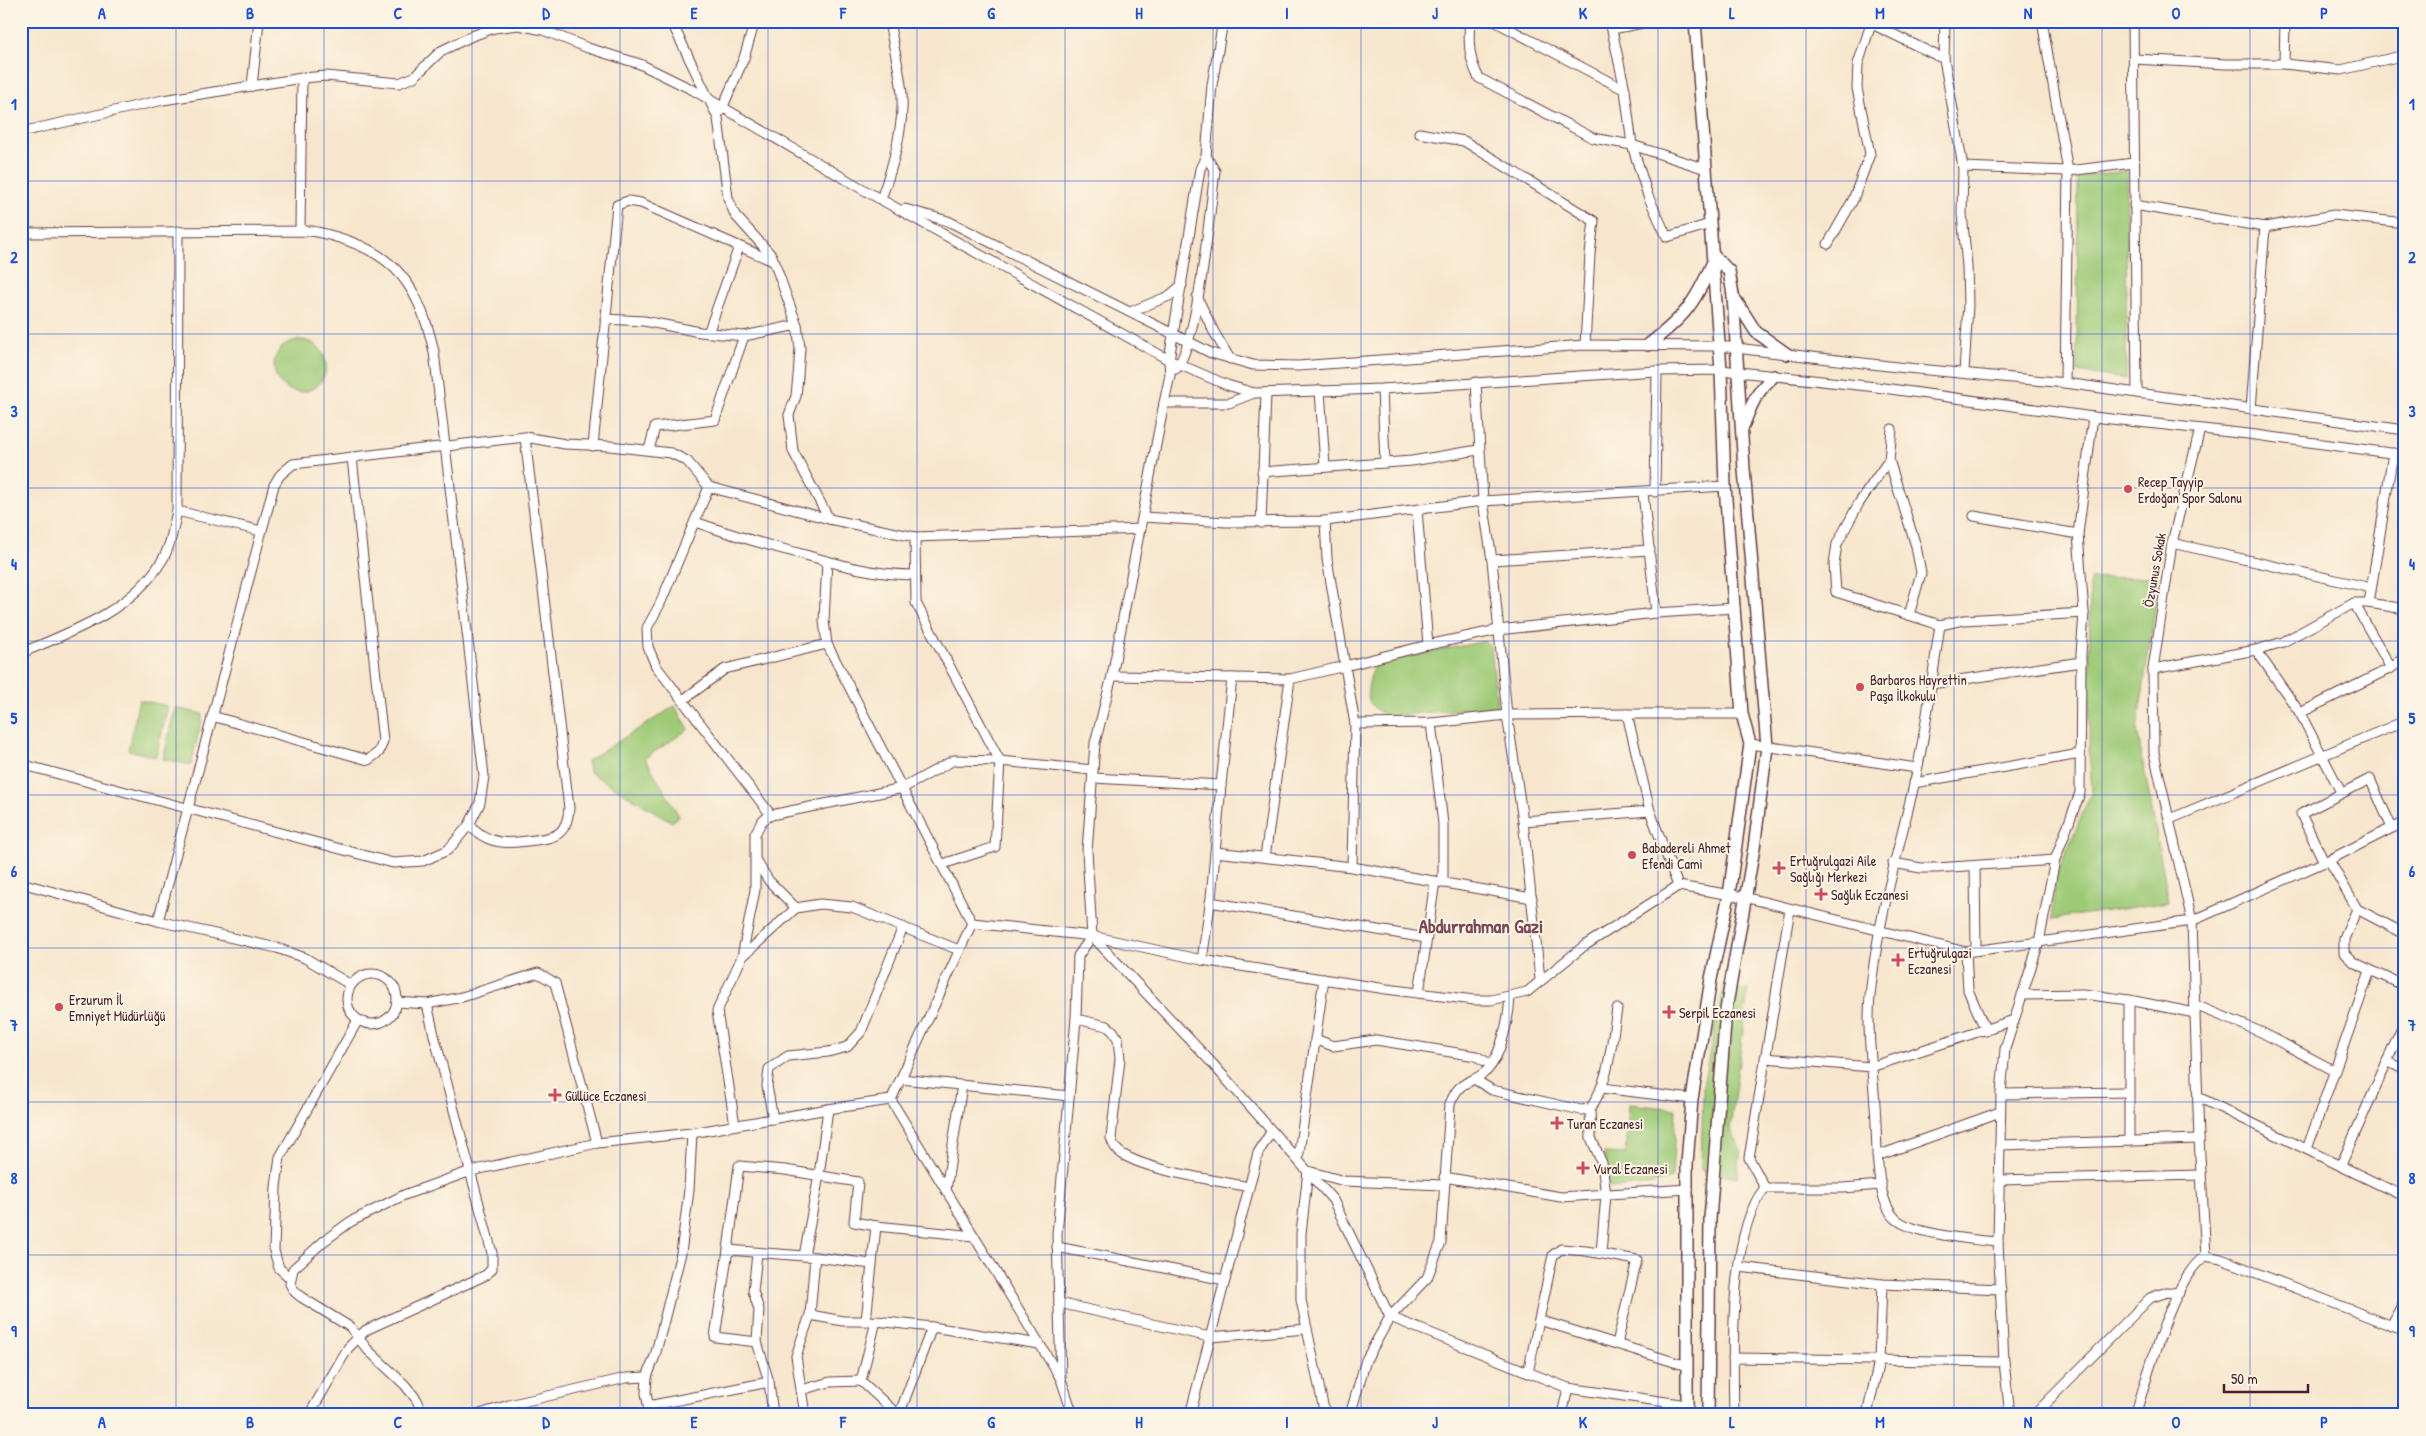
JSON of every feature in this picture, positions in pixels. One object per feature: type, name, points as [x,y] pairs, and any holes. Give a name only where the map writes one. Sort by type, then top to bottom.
[{"type":"street","points":[[252,86],[259,21]]},
{"type":"street","points":[[671,21],[718,118],[728,198],[735,215],[772,256],[798,325],[800,348],[798,376],[796,396],[789,415],[794,451],[829,519]]},
{"type":"street","points":[[718,118],[744,58],[755,21]]},
{"type":"street","points":[[881,199],[892,171],[902,112],[902,92],[889,21]]},
{"type":"street","points":[[1061,1379],[1057,1247],[1076,1019],[1078,956],[1092,936],[1087,851],[1095,743],[1112,676],[1170,375],[1169,360],[1175,335],[1200,169],[1206,156],[1212,85],[1222,21]]},
{"type":"street","points":[[1470,21],[1468,40],[1471,65],[1479,78],[1593,138],[1632,145],[1706,169]]},
{"type":"street","points":[[1494,21],[1626,90]]},
{"type":"street","points":[[1654,21],[1611,25],[1626,90],[1632,145],[1648,196],[1667,237],[1710,224]]},
{"type":"street","points":[[1092,936],[1211,1062],[1333,1200],[1390,1317],[1568,1388],[1687,1410],[1687,1164],[1692,1099],[1710,979],[1729,894],[1750,744],[1742,714],[1725,486],[1722,370],[1695,21]]},
{"type":"street","points":[[1945,21],[1944,58],[1963,167],[1962,214],[1967,266],[1968,304],[1964,372]]},
{"type":"street","points":[[2042,21],[2068,171],[2065,383]]},
{"type":"street","points":[[2133,21],[2137,393]]},
{"type":"street","points":[[2284,64],[2285,21]]},
{"type":"street","points":[[1828,244],[1853,200],[1870,154],[1857,88],[1858,64],[1870,22],[1944,58]]},
{"type":"street","points":[[21,132],[164,100],[302,78],[326,76],[399,83],[414,77],[441,51],[472,36],[494,28],[519,25],[543,30],[588,48],[640,64],[709,100],[881,199],[1169,360],[1227,385],[1254,394],[1657,371],[1722,370],[1876,387],[2093,417],[2405,455]]},
{"type":"street","points":[[2134,59],[2225,64],[2284,64],[2341,70],[2405,55]]},
{"type":"street","points":[[300,230],[302,78]]},
{"type":"street","points":[[1419,133],[1464,141],[1594,221],[1590,254],[1585,345]]},
{"type":"street","points":[[1170,375],[1179,364],[1188,341],[1197,297],[1215,171],[1206,156]]},
{"type":"street","points":[[1963,167],[2068,171],[2134,164]]},
{"type":"street","points":[[593,446],[614,210],[621,202],[641,203],[775,262]]},
{"type":"street","points":[[890,204],[948,220],[1211,353],[1253,365],[1298,366],[1585,345],[1720,346],[1896,368],[1964,372],[2065,383],[2403,429]]},
{"type":"street","points":[[2134,205],[2265,227],[2334,214],[2405,223]]},
{"type":"street","points":[[2251,409],[2265,227]]},
{"type":"street","points":[[21,233],[300,230],[342,237],[370,248],[395,268],[415,294],[428,322],[434,352],[484,776],[480,803],[469,825],[448,850],[423,862],[393,863],[21,764]]},
{"type":"street","points":[[21,653],[89,624],[118,607],[143,586],[161,562],[171,539],[177,511],[178,231]]},
{"type":"street","points":[[708,333],[739,247]]},
{"type":"street","points":[[1648,345],[1676,323],[1697,298],[1713,258]]},
{"type":"street","points":[[1708,1415],[1710,1219],[1726,1010],[1744,897],[1754,848],[1767,746],[1741,431],[1733,295],[1729,271],[1713,258]]},
{"type":"street","points":[[1130,312],[1169,296],[1182,285]]},
{"type":"street","points":[[1733,295],[1756,332],[1787,354]]},
{"type":"street","points":[[1197,297],[1230,359]]},
{"type":"street","points":[[605,320],[644,321],[708,333],[744,336],[798,325]]},
{"type":"street","points":[[649,450],[655,427],[715,420],[744,336]]},
{"type":"street","points":[[1655,492],[1657,371]]},
{"type":"street","points":[[1741,431],[1753,399],[1763,385],[1774,376]]},
{"type":"street","points":[[1476,382],[1478,450],[1483,501],[1492,560],[1507,715],[1523,821],[1540,979]]},
{"type":"street","points":[[1382,388],[1385,462]]},
{"type":"street","points":[[1320,390],[1325,467]]},
{"type":"street","points":[[1164,403],[1229,403],[1254,394]]},
{"type":"street","points":[[1261,523],[1266,394]]},
{"type":"street","points":[[2010,1415],[2004,1362],[1998,1242],[2001,1094],[2005,1049],[2039,942],[2055,860],[2080,793],[2084,613],[2078,534],[2093,417]]},
{"type":"street","points":[[1892,429],[1889,460],[1914,537],[1921,573],[1909,615]]},
{"type":"street","name":"Özyunus Sokak","points":[[2200,429],[2172,543],[2152,668],[2154,753],[2192,921],[2199,1139],[2206,1256]]},
{"type":"street","points":[[469,825],[484,837],[508,842],[550,838],[558,834],[568,818],[569,808],[525,437]]},
{"type":"street","points":[[158,921],[274,485],[280,475],[293,464],[525,437],[565,444],[671,453],[688,461],[709,487],[829,519],[914,537],[1141,529]]},
{"type":"street","points":[[1262,472],[1412,461],[1478,450]]},
{"type":"street","points":[[2369,603],[2393,453]]},
{"type":"street","points":[[212,716],[368,760],[380,752],[383,741],[352,458]]},
{"type":"street","points":[[1889,460],[1859,502],[1837,544],[1834,564],[1836,592],[1940,625],[1964,620],[2084,613]]},
{"type":"street","points":[[1143,516],[1261,523],[1325,521],[1483,501],[1643,493],[1725,486]]},
{"type":"street","points":[[709,487],[660,604],[647,628],[648,647],[656,666],[771,815]]},
{"type":"street","points":[[1643,493],[1656,613]]},
{"type":"street","points":[[1417,510],[1428,645]]},
{"type":"street","points":[[177,511],[261,531]]},
{"type":"street","points":[[1974,516],[2078,534]]},
{"type":"street","points":[[1325,521],[1327,559],[1355,724],[1352,867]]},
{"type":"street","points":[[695,522],[736,537],[827,562],[869,572],[915,575]]},
{"type":"street","points":[[914,537],[916,602],[1000,761],[995,847],[943,864]]},
{"type":"street","points":[[2172,543],[2371,588]]},
{"type":"street","points":[[1492,560],[1650,550]]},
{"type":"street","points":[[827,562],[824,620],[828,644],[972,922]]},
{"type":"street","points":[[2152,668],[2256,650],[2283,642],[2354,603],[2369,603],[2405,609]]},
{"type":"street","points":[[2354,603],[2390,668]]},
{"type":"street","points":[[1112,676],[1290,679],[1498,630],[1656,613],[1735,608]]},
{"type":"street","points":[[1940,625],[1914,783],[1893,863],[1880,929],[1870,996],[1868,1031],[1875,1097],[1877,1156],[1881,1185],[1891,1212],[1905,1225],[1928,1231],[1998,1242]]},
{"type":"street","points":[[683,700],[725,669],[828,644]]},
{"type":"street","points":[[2256,650],[2300,713],[2341,792]]},
{"type":"street","points":[[2300,713],[2390,668],[2405,658]]},
{"type":"street","points":[[1931,684],[2082,662]]},
{"type":"street","points":[[1202,960],[1210,902],[1232,678]]},
{"type":"street","points":[[1266,857],[1290,679]]},
{"type":"street","points":[[1627,714],[1650,811],[1678,886]]},
{"type":"street","points":[[1355,724],[1431,723],[1507,715],[1742,714]]},
{"type":"street","points":[[2170,819],[2323,757],[2405,721]]},
{"type":"street","points":[[1419,993],[1426,938],[1439,882],[1443,824],[1431,723]]},
{"type":"street","points":[[1750,744],[1916,768]]},
{"type":"street","points":[[1914,783],[2080,754]]},
{"type":"street","points":[[735,1125],[717,1011],[742,957],[755,890],[756,834],[762,821],[771,815],[903,788],[954,760],[1000,761],[1093,774],[1221,785]]},
{"type":"street","points":[[2392,828],[2370,779],[2341,792],[2301,814],[2326,861],[2357,909],[2405,934]]},
{"type":"street","points":[[1523,821],[1650,811]]},
{"type":"street","points":[[972,922],[1092,936],[1202,960],[1474,1000],[1510,997],[1527,992],[1540,979],[1584,946],[1678,886],[1744,897],[1880,929],[1966,952],[2192,921],[2326,861],[2392,828],[2405,824]]},
{"type":"street","points":[[1215,852],[1352,867],[1532,898]]},
{"type":"street","points":[[756,860],[769,881],[796,908]]},
{"type":"street","points":[[1893,863],[1921,868],[2055,860]]},
{"type":"street","points":[[1975,866],[1976,950]]},
{"type":"street","points":[[21,883],[158,921],[277,948],[305,958],[351,985]]},
{"type":"street","points":[[1210,902],[1426,938]]},
{"type":"street","points":[[742,957],[796,908],[820,904],[852,907],[959,950]]},
{"type":"street","points":[[1765,1188],[1749,1158],[1790,909]]},
{"type":"street","points":[[2357,909],[2352,916],[2342,946],[2347,958],[2370,971],[2405,986]]},
{"type":"street","points":[[891,1100],[972,922]]},
{"type":"street","points":[[773,1118],[768,1086],[769,1069],[788,1056],[828,1052],[847,1047],[860,1032],[903,927]]},
{"type":"street","points":[[1966,952],[1968,990],[1986,1030]]},
{"type":"street","points":[[2307,1149],[2370,971]]},
{"type":"street","points":[[397,1002],[428,1004],[462,997],[538,974],[552,980],[555,983],[597,1143]]},
{"type":"street","points":[[364,975],[380,976],[393,986],[397,1002],[395,1010],[385,1021],[371,1024],[358,1020],[349,1008],[347,1000],[351,985],[364,975]]},
{"type":"street","points":[[1298,1160],[1324,979]]},
{"type":"street","points":[[2022,995],[2083,994],[2195,1009],[2260,1032],[2335,1070]]},
{"type":"street","points":[[1341,1415],[1352,1414],[1366,1360],[1390,1317],[1427,1278],[1441,1242],[1450,1104],[1465,1082],[1485,1072],[1490,1064],[1509,1018],[1510,997]]},
{"type":"street","points":[[2129,1000],[2129,1141]]},
{"type":"street","points":[[309,1415],[348,1348],[366,1330],[490,1272],[493,1263],[471,1171],[434,1035],[428,1004]]},
{"type":"street","points":[[1601,1253],[1606,1195],[1602,1163],[1590,1138],[1590,1109],[1602,1088],[1617,1010]]},
{"type":"street","points":[[1076,1019],[1107,1026],[1118,1039],[1120,1059],[1111,1138],[1116,1149],[1136,1160],[1164,1169],[1249,1187]]},
{"type":"street","points":[[290,1278],[279,1268],[274,1250],[276,1186],[280,1157],[358,1020]]},
{"type":"street","points":[[1765,1058],[1871,1067],[2014,1020]]},
{"type":"street","points":[[2341,1165],[2405,1021]]},
{"type":"street","points":[[1315,1039],[1333,1046],[1376,1040],[1476,1056],[1490,1064]]},
{"type":"street","points":[[2387,1061],[2405,1070]]},
{"type":"street","points":[[901,1079],[1069,1096]]},
{"type":"street","points":[[1474,1079],[1492,1090],[1581,1110],[1590,1109]]},
{"type":"street","points":[[946,1190],[962,1085]]},
{"type":"street","points":[[1602,1088],[1692,1099]]},
{"type":"street","points":[[2001,1094],[2128,1092]]},
{"type":"street","points":[[2198,1097],[2405,1197]]},
{"type":"street","points":[[423,1415],[417,1400],[405,1385],[357,1338],[350,1327],[295,1292],[290,1284],[290,1278],[294,1269],[318,1246],[367,1212],[404,1195],[471,1171],[597,1143],[692,1133],[773,1118],[891,1100]]},
{"type":"street","points":[[891,1100],[1061,1379],[1073,1415]]},
{"type":"street","points":[[804,1256],[819,1175],[828,1109]]},
{"type":"street","points":[[1877,1156],[2000,1112]]},
{"type":"street","points":[[1190,1415],[1258,1153],[1271,1132]]},
{"type":"street","points":[[692,1133],[681,1253],[655,1356],[647,1377],[646,1393],[649,1410],[769,1382]]},
{"type":"street","points":[[2000,1145],[2199,1139]]},
{"type":"street","points":[[757,1342],[716,1337],[739,1166],[785,1170],[858,1182],[854,1222],[974,1236]]},
{"type":"street","points":[[1308,1171],[1344,1181],[1444,1181],[1561,1197],[1688,1189]]},
{"type":"street","points":[[1308,1171],[1301,1234],[1301,1300],[1324,1415]]},
{"type":"street","points":[[1999,1180],[2201,1175]]},
{"type":"street","points":[[1765,1188],[1843,1188],[1881,1185]]},
{"type":"street","points":[[1734,1415],[1733,1358],[1739,1267],[1742,1246],[1756,1199],[1765,1188]]},
{"type":"street","points":[[866,1320],[876,1226]]},
{"type":"street","points":[[1057,1247],[1225,1280]]},
{"type":"street","points":[[1528,1373],[1553,1255],[1560,1249],[1601,1253],[1637,1260],[1617,1344]]},
{"type":"street","points":[[728,1250],[872,1264]]},
{"type":"street","points":[[757,1254],[753,1291],[759,1310],[757,1342],[769,1382],[773,1415]]},
{"type":"street","points":[[2135,1415],[2171,1310],[2193,1267],[2206,1256],[2221,1259],[2405,1331]]},
{"type":"street","points":[[805,1415],[796,1356],[810,1315],[815,1257]]},
{"type":"street","points":[[1739,1267],[1882,1284],[2000,1290]]},
{"type":"street","points":[[1867,1415],[1879,1361],[1882,1284]]},
{"type":"street","points":[[2034,1415],[2146,1302],[2161,1293],[2179,1293]]},
{"type":"street","points":[[2392,1326],[2405,1299]]},
{"type":"street","points":[[1059,1303],[1210,1337],[1307,1330]]},
{"type":"street","points":[[810,1315],[843,1321],[866,1320],[932,1327],[1039,1344]]},
{"type":"street","points":[[1539,1320],[1687,1366]]},
{"type":"street","points":[[860,1381],[876,1321]]},
{"type":"street","points":[[801,1390],[830,1382],[860,1381],[898,1415],[932,1327]]},
{"type":"street","points":[[1733,1358],[2004,1362]]},
{"type":"street","points":[[477,1415],[509,1405],[626,1378],[647,1377]]},
{"type":"street","points":[[1562,1415],[1568,1388]]},
{"type":"green space","points":[[2127,171],[2126,379],[2077,372],[2078,176]]},
{"type":"green space","points":[[295,340],[305,340],[319,347],[326,361],[326,371],[319,385],[305,392],[295,392],[285,388],[278,381],[274,371],[274,361],[278,351],[285,344]]},
{"type":"green space","points":[[2160,576],[2137,730],[2169,902],[2052,919],[2056,876],[2092,791],[2089,751],[2090,579]]},
{"type":"green space","points":[[1485,641],[1491,647],[1497,706],[1389,716],[1380,712],[1370,702],[1368,688],[1375,664]]},
{"type":"green space","points":[[139,700],[168,706],[156,757],[128,750]]},
{"type":"green space","points":[[675,706],[689,729],[645,758],[679,816],[672,822],[589,772],[587,761]]},
{"type":"green space","points":[[175,708],[203,714],[191,765],[163,759]]},
{"type":"green space","points":[[1723,987],[1748,990],[1730,1130],[1741,1150],[1737,1177],[1701,1170],[1703,1085]]},
{"type":"green space","points":[[1629,1104],[1676,1109],[1672,1178],[1649,1185],[1610,1188],[1604,1153],[1626,1154]]},
{"type":"place","name":"Recep Tayyip Erdoğan Spor Salonu","points":[[2128,489]]},
{"type":"place","name":"Barbaros Hayrettin Paşa İlkokulu","points":[[1860,687]]},
{"type":"place","name":"Babadereli Ahmet Efendi Cami","points":[[1632,855]]},
{"type":"place","name":"Ertuğrulgazi Aile Sağlığı Merkezi","points":[[1779,868]]},
{"type":"place","name":"Sağlık Eczanesi","points":[[1821,894]]},
{"type":"place","name":"Ertuğrulgazi Eczanesi","points":[[1898,960]]},
{"type":"place","name":"Erzurum İl Emniyet Müdürlüğü","points":[[59,1007]]},
{"type":"place","name":"Serpil Eczanesi","points":[[1669,1012]]},
{"type":"place","name":"Güllüce Eczanesi","points":[[555,1095]]},
{"type":"place","name":"Turan Eczanesi","points":[[1557,1123]]},
{"type":"place","name":"Vural Eczanesi","points":[[1583,1168]]},
{"type":"district","name":"Abdurrahman Gazi","points":[[1481,926]]}]
